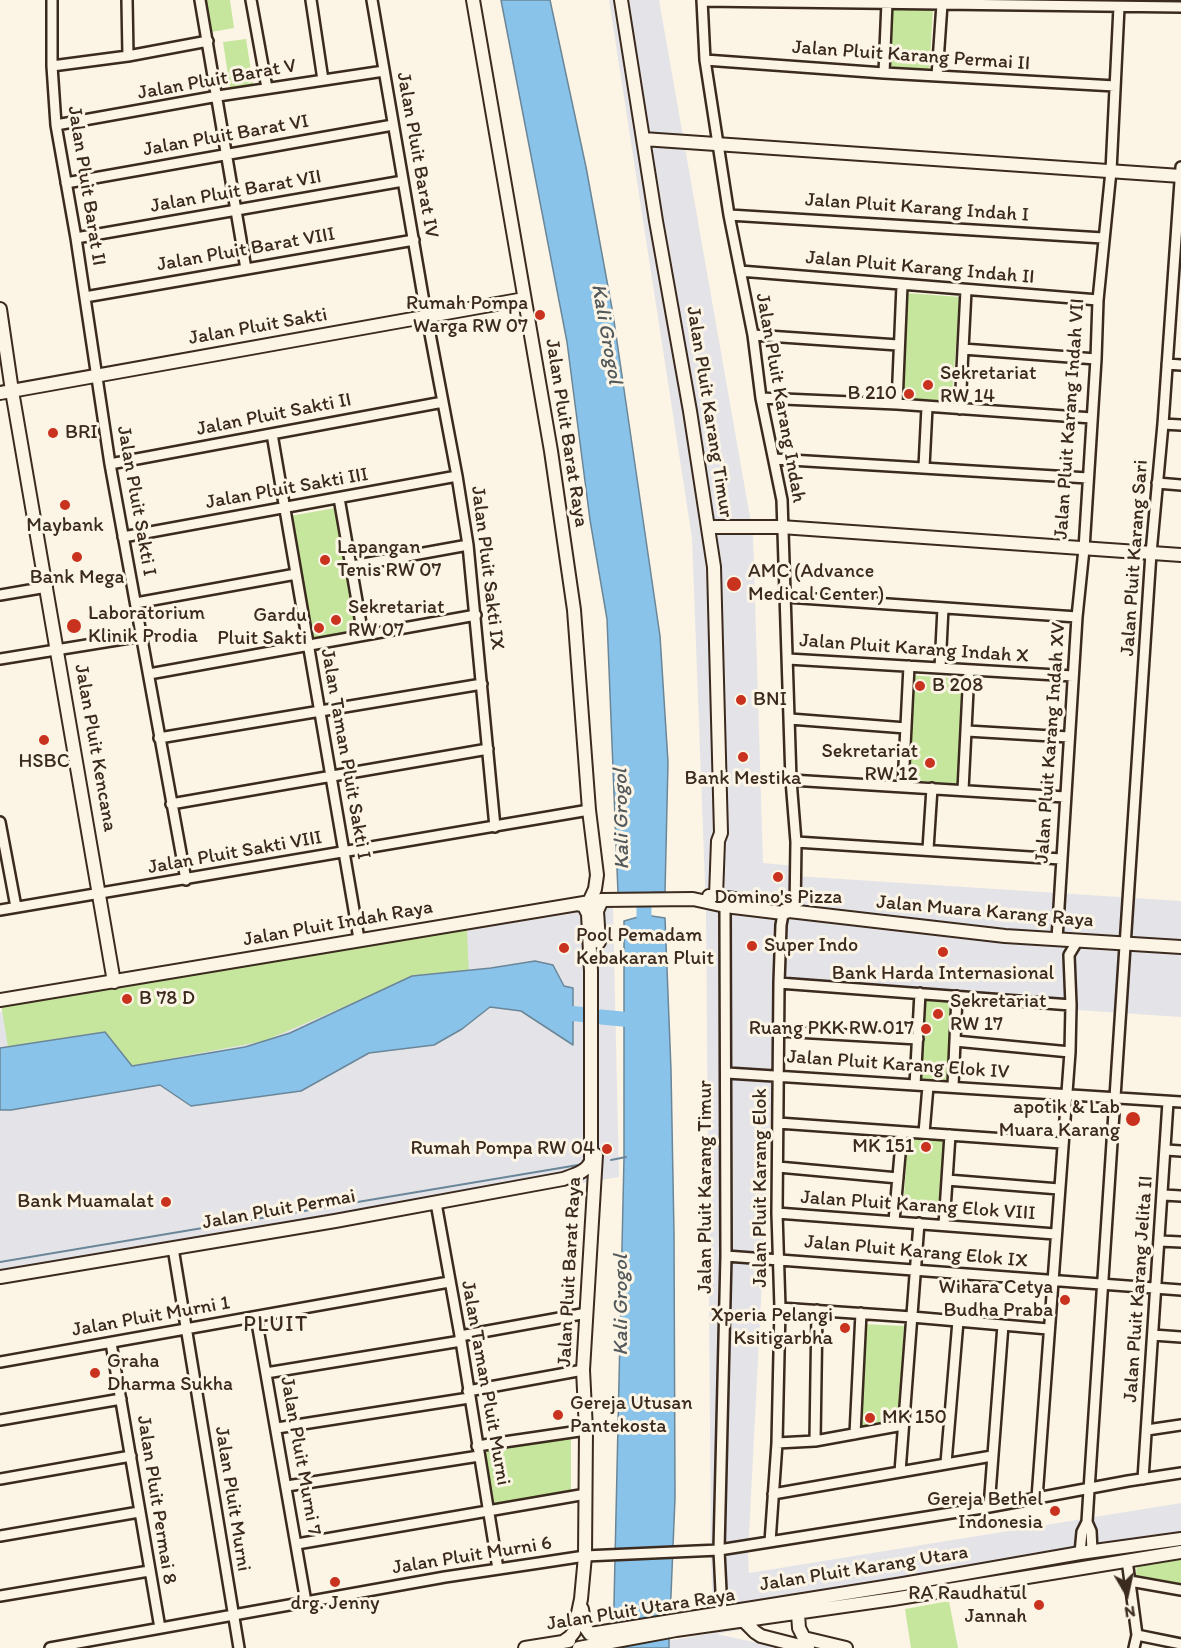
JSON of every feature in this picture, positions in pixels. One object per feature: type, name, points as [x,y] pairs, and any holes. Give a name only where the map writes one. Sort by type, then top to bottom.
[{"type":"street","name":"Jalan Pluit Barat II","points":[[52,0],[52,66],[56,125],[98,376]]},
{"type":"street","points":[[127,0],[128,56]]},
{"type":"street","points":[[200,0],[246,269]]},
{"type":"street","points":[[251,0],[267,88]]},
{"type":"street","points":[[310,0],[323,80]]},
{"type":"street","name":"Jalan Pluit Barat IV","points":[[372,0],[428,315]]},
{"type":"street","name":"Jalan Pluit Barat Raya","points":[[473,0],[551,451],[571,587],[589,810],[597,875],[595,889],[584,906],[594,936]]},
{"type":"street","name":"Jalan Pluit Karang Timur","points":[[621,0],[714,567],[721,833],[718,841],[727,1073],[726,1256],[719,1550],[722,1612]]},
{"type":"street","points":[[702,1],[1181,7]]},
{"type":"street","name":"Jalan Pluit Karang Indah","points":[[702,1],[705,60],[729,214],[753,336],[761,398],[782,500],[781,527],[786,597],[791,780],[796,842],[787,911]]},
{"type":"street","points":[[884,73],[887,2]]},
{"type":"street","points":[[937,76],[942,4]]},
{"type":"street","name":"Jalan Pluit Karang Indah VII","points":[[708,527],[781,527],[1084,549],[1098,300],[1111,171],[1119,7]]},
{"type":"street","points":[[52,66],[128,56],[208,41]]},
{"type":"street","name":"Jalan Pluit Karang Permai II","points":[[705,60],[1115,86]]},
{"type":"street","name":"Jalan Pluit Barat V","points":[[56,125],[218,96],[384,71]]},
{"type":"street","name":"Jalan Pluit Barat VI","points":[[66,183],[393,125]]},
{"type":"street","points":[[644,139],[1181,176]]},
{"type":"street","name":"Jalan Pluit Karang Sari","points":[[1086,1552],[1091,1531],[1087,1522],[1089,1490],[1151,553],[1171,301],[1178,243],[1181,167]]},
{"type":"street","name":"Jalan Pluit Barat VII","points":[[76,238],[403,181]]},
{"type":"street","name":"Jalan Pluit Karang Indah I","points":[[729,214],[1103,238]]},
{"type":"street","name":"Jalan Pluit Barat VIII","points":[[85,297],[414,240]]},
{"type":"street","name":"Jalan Pluit Karang Indah II","points":[[740,271],[1098,300]]},
{"type":"street","points":[[897,404],[902,285]]},
{"type":"street","points":[[960,409],[966,290]]},
{"type":"street","name":"Jalan Pluit Sakti","points":[[6,392],[524,299]]},
{"type":"street","points":[[1171,301],[1181,303]]},
{"type":"street","name":"Jalan Pluit Kencana","points":[[0,312],[6,392],[47,587],[114,982]]},
{"type":"street","name":"Jalan Pluit Sakti IX","points":[[428,315],[468,545],[495,827]]},
{"type":"street","points":[[753,336],[898,345]]},
{"type":"street","points":[[963,349],[1096,359]]},
{"type":"street","points":[[1167,364],[1181,365]]},
{"type":"street","name":"Jalan Pluit Sakti I","points":[[98,376],[110,464],[186,880]]},
{"type":"street","points":[[761,398],[897,404],[1092,418]]},
{"type":"street","name":"Jalan Pluit Sakti II","points":[[110,464],[443,402]]},
{"type":"street","points":[[924,467],[927,407]]},
{"type":"street","points":[[1163,424],[1181,425]]},
{"type":"street","name":"Jalan Taman Pluit Sakti I","points":[[272,434],[359,939]]},
{"type":"street","points":[[774,459],[1088,478]]},
{"type":"street","name":"Jalan Pluit Sakti III","points":[[123,537],[457,476]]},
{"type":"street","points":[[1157,483],[1181,485]]},
{"type":"street","points":[[339,498],[363,635]]},
{"type":"street","points":[[352,566],[468,545]]},
{"type":"street","points":[[1084,549],[1181,555]]},
{"type":"street","name":"Jalan Pluit Karang Indah XV","points":[[1058,939],[1073,676],[1084,549]]},
{"type":"street","points":[[136,603],[296,574]]},
{"type":"street","points":[[0,595],[47,587]]},
{"type":"street","points":[[786,597],[1077,617]]},
{"type":"street","points":[[939,668],[943,608]]},
{"type":"street","points":[[148,674],[476,615]]},
{"type":"street","points":[[0,659],[142,636]]},
{"type":"street","name":"Jalan Pluit Karang Indah X","points":[[788,659],[1073,676]]},
{"type":"street","points":[[903,786],[909,666]]},
{"type":"street","points":[[963,790],[969,670]]},
{"type":"street","points":[[159,738],[482,684]]},
{"type":"street","points":[[790,719],[906,728]]},
{"type":"street","points":[[967,731],[1069,737]]},
{"type":"street","points":[[171,804],[488,749]]},
{"type":"street","points":[[791,780],[1065,796]]},
{"type":"street","points":[[928,849],[932,788]]},
{"type":"street","name":"Jalan Pluit Sakti VIII","points":[[0,910],[589,810]]},
{"type":"street","points":[[0,822],[16,908]]},
{"type":"street","points":[[796,842],[1061,859]]},
{"type":"street","name":"Jalan Pluit Barat Raya","points":[[563,1642],[574,1632],[581,1599],[585,1556],[586,1430],[583,1370],[594,1192],[594,936],[597,910],[610,900],[597,875]]},
{"type":"street","name":"Jalan Muara Karang Raya","points":[[688,899],[722,900],[787,911],[1005,936],[1181,947]]},
{"type":"street","name":"Jalan Pluit Indah Raya","points":[[0,1000],[584,903],[610,900],[688,899]]},
{"type":"street","name":"Jalan Pluit Karang Elok","points":[[771,1542],[777,1443],[780,1308],[777,1213],[779,984],[787,911]]},
{"type":"street","points":[[1037,1498],[1070,1052],[1069,955],[1077,940]]},
{"type":"street","name":"Jalan Pluit Barat Raya","points":[[564,1179],[582,1171],[590,1165],[591,1161],[595,971]]},
{"type":"street","points":[[779,984],[1071,1005]]},
{"type":"street","points":[[915,1085],[921,993]]},
{"type":"street","points":[[953,1086],[957,996]]},
{"type":"street","points":[[778,1031],[918,1039]]},
{"type":"street","points":[[955,1041],[1070,1052]]},
{"type":"street","name":"Jalan Pluit Karang Elok IV","points":[[727,1073],[1181,1102]]},
{"type":"street","points":[[924,1133],[928,1086]]},
{"type":"street","name":"Jalan Pluit Karang Jelita II","points":[[1143,1479],[1164,1195],[1168,1102]]},
{"type":"street","points":[[778,1124],[1062,1143]]},
{"type":"street","points":[[894,1221],[902,1132]]},
{"type":"street","points":[[944,1225],[950,1136]]},
{"type":"street","points":[[1166,1150],[1181,1151]]},
{"type":"street","points":[[778,1167],[898,1178]]},
{"type":"street","points":[[564,1179],[589,1185],[594,1192]]},
{"type":"street","name":"Jalan Pluit Permai","points":[[0,1277],[564,1179]]},
{"type":"street","points":[[947,1180],[1059,1189]]},
{"type":"street","points":[[1164,1195],[1181,1196]]},
{"type":"street","name":"Jalan Taman Pluit Murni","points":[[436,1203],[498,1569]]},
{"type":"street","name":"Jalan Pluit Karang Elok VIII","points":[[777,1213],[1055,1234]]},
{"type":"street","points":[[900,1472],[919,1223]]},
{"type":"street","points":[[1160,1241],[1181,1242]]},
{"type":"street","name":"Jalan Pluit Murni","points":[[173,1248],[239,1648]]},
{"type":"street","name":"Jalan Pluit Karang Elok IX","points":[[726,1256],[1181,1290]]},
{"type":"street","name":"Jalan Pluit Murni 1","points":[[0,1362],[449,1282]]},
{"type":"street","points":[[780,1308],[1048,1329]]},
{"type":"street","points":[[815,1440],[817,1310]]},
{"type":"street","points":[[266,1373],[587,1313]]},
{"type":"street","points":[[855,1434],[861,1313]]},
{"type":"street","name":"Jalan Pluit Murni 7","points":[[256,1317],[306,1602]]},
{"type":"street","points":[[946,1463],[958,1321]]},
{"type":"street","points":[[989,1507],[1003,1325]]},
{"type":"street","points":[[1153,1335],[1181,1337]]},
{"type":"street","name":"Jalan Pluit Permai 8","points":[[111,1343],[160,1628]]},
{"type":"street","points":[[277,1428],[468,1395],[583,1370]]},
{"type":"street","points":[[0,1420],[121,1399]]},
{"type":"street","points":[[777,1443],[815,1440],[903,1425]]},
{"type":"street","points":[[1148,1430],[1181,1425]]},
{"type":"street","points":[[287,1486],[586,1430]]},
{"type":"street","points":[[0,1479],[131,1456]]},
{"type":"street","points":[[773,1494],[992,1456]]},
{"type":"street","name":"Jalan Pluit Murni 6","points":[[50,1648],[498,1569],[585,1556],[719,1550],[989,1507],[1181,1473]]},
{"type":"street","points":[[297,1544],[586,1494]]},
{"type":"street","points":[[0,1536],[139,1512]]},
{"type":"street","name":"Jalan Pluit Karang Utara","points":[[680,1624],[722,1612],[903,1584],[1086,1552],[1181,1539]]},
{"type":"street","name":"Jalan Pluit Karang Utara","points":[[798,1614],[1181,1552]]},
{"type":"street","points":[[1127,1560],[1137,1635],[1134,1648]]},
{"type":"street","points":[[1023,1578],[1035,1561]]},
{"type":"street","points":[[0,1596],[149,1571]]},
{"type":"street","points":[[1130,1581],[1181,1590]]},
{"type":"street","points":[[903,1584],[914,1596]]},
{"type":"street","name":"Jalan Pluit Utara Raya","points":[[525,1648],[892,1591],[897,1594],[893,1599]]},
{"type":"street","points":[[581,1599],[586,1632],[608,1636]]},
{"type":"street","points":[[798,1614],[799,1628],[804,1638],[846,1648]]},
{"type":"street","name":"Jalan Pluit Utara Raya","points":[[680,1624],[744,1621],[798,1614]]},
{"type":"street","points":[[744,1621],[761,1636],[808,1648]]},
{"type":"street","points":[[1137,1635],[1181,1644]]},
{"type":"street","name":"Jalan Pluit Utara Raya","points":[[579,1648],[608,1636]]},
{"type":"shaded area","points":[[609,0],[659,0],[753,534],[763,863],[796,866],[795,876],[1181,901],[1181,1017],[777,990],[748,1554],[749,1573],[1181,1503],[1181,1551],[716,1634],[782,1648],[625,1648],[714,1633],[711,1559],[706,911],[692,538]]},
{"type":"shaded area","points":[[613,907],[619,1177],[0,1279],[0,1012],[467,930]]},
{"type":"green space","points":[[206,0],[230,0],[234,28],[211,32]]},
{"type":"green space","points":[[886,7],[933,9],[929,76],[882,73]]},
{"type":"green space","points":[[246,39],[253,84],[230,88],[223,42]]},
{"type":"green space","points":[[906,293],[960,297],[951,407],[897,403]]},
{"type":"green space","points":[[335,508],[357,631],[312,639],[290,516]]},
{"type":"green space","points":[[906,675],[968,679],[961,784],[898,779]]},
{"type":"green space","points":[[467,930],[469,977],[388,988],[264,1041],[132,1066],[104,1032],[8,1047],[1,1004]]},
{"type":"green space","points":[[913,997],[953,1000],[948,1084],[908,1081]]},
{"type":"green space","points":[[908,1135],[948,1137],[940,1214],[903,1212]]},
{"type":"green space","points":[[863,1324],[904,1326],[898,1424],[857,1431]]},
{"type":"green space","points":[[571,1431],[571,1492],[495,1506],[484,1446]]},
{"type":"green space","points":[[1181,1557],[1181,1584],[1136,1575],[1137,1564]]},
{"type":"green space","points":[[949,1601],[958,1648],[911,1648],[905,1609]]},
{"type":"water","points":[[501,0],[550,0],[586,167],[613,314],[660,636],[668,762],[665,892],[618,893],[607,619],[590,520],[567,342]]},
{"type":"water","points":[[645,915],[665,918],[671,1070],[675,1498],[669,1648],[613,1648],[624,1158],[624,921]]},
{"type":"water","points":[[535,961],[553,965],[564,986],[573,988],[573,1045],[521,1011],[490,1007],[462,1029],[434,1045],[369,1053],[301,1091],[191,1106],[160,1085],[0,1110],[0,1048],[105,1032],[132,1066],[245,1047],[290,1033],[412,976]]},
{"type":"waterway","name":"Kali Grogol","points":[[644,872],[644,935]]},
{"type":"waterway","points":[[557,1004],[566,1013],[588,1015]]},
{"type":"waterway","points":[[601,1017],[643,1021]]},
{"type":"waterway","points":[[611,1160],[626,1157]]},
{"type":"waterway","points":[[0,1262],[584,1164]]},
{"type":"place","name":"Rumah Pompa Warga RW 07","points":[[540,315]]},
{"type":"place","name":"Sekretariat RW 14","points":[[928,385]]},
{"type":"place","name":"B 210","points":[[909,394]]},
{"type":"place","name":"BRI","points":[[53,433]]},
{"type":"place","name":"Maybank","points":[[65,505]]},
{"type":"place","name":"Bank Mega","points":[[77,557]]},
{"type":"place","name":"Lapangan Tenis RW 07","points":[[325,560]]},
{"type":"place","name":"AMC (Advance Medical Center)","points":[[734,584]]},
{"type":"place","name":"Sekretariat RW 07","points":[[336,620]]},
{"type":"place","name":"Laboratorium Klinik Prodia","points":[[74,626]]},
{"type":"place","name":"Gardu Pluit Sakti","points":[[319,628]]},
{"type":"place","name":"B 208","points":[[920,686]]},
{"type":"place","name":"BNI","points":[[741,700]]},
{"type":"place","name":"HSBC","points":[[44,740]]},
{"type":"place","name":"Bank Mestika","points":[[743,757]]},
{"type":"place","name":"Sekretariat RW 12","points":[[930,763]]},
{"type":"place","name":"Domino's Pizza","points":[[778,877]]},
{"type":"place","name":"Super Indo","points":[[752,946]]},
{"type":"place","name":"Pool Pemadam Kebakaran Pluit","points":[[564,948]]},
{"type":"place","name":"Bank Harda Internasional","points":[[943,952]]},
{"type":"place","name":"B 78 D","points":[[127,999]]},
{"type":"place","name":"Sekretariat RW 17","points":[[938,1014]]},
{"type":"place","name":"Ruang PKK RW 017","points":[[926,1029]]},
{"type":"place","name":"apotik & Lab Muara Karang","points":[[1133,1119]]},
{"type":"place","name":"MK 151","points":[[926,1147]]},
{"type":"place","name":"Rumah Pompa RW 04","points":[[607,1149]]},
{"type":"place","name":"Bank Muamalat","points":[[166,1202]]},
{"type":"place","name":"Wihara Cetya Budha Praba","points":[[1065,1300]]},
{"type":"place","name":"Xperia Pelangi Ksitigarbha","points":[[845,1328]]},
{"type":"place","name":"Graha Dharma Sukha","points":[[95,1373]]},
{"type":"place","name":"Gereja Utusan Pantekosta","points":[[558,1415]]},
{"type":"place","name":"MK 150","points":[[870,1418]]},
{"type":"place","name":"Gereja Bethel Indonesia","points":[[1055,1511]]},
{"type":"place","name":"drg. Jenny","points":[[335,1582]]},
{"type":"place","name":"RA Raudhatul Jannah","points":[[1039,1605]]},
{"type":"district","name":"PLUIT","points":[[276,1325]]}]
